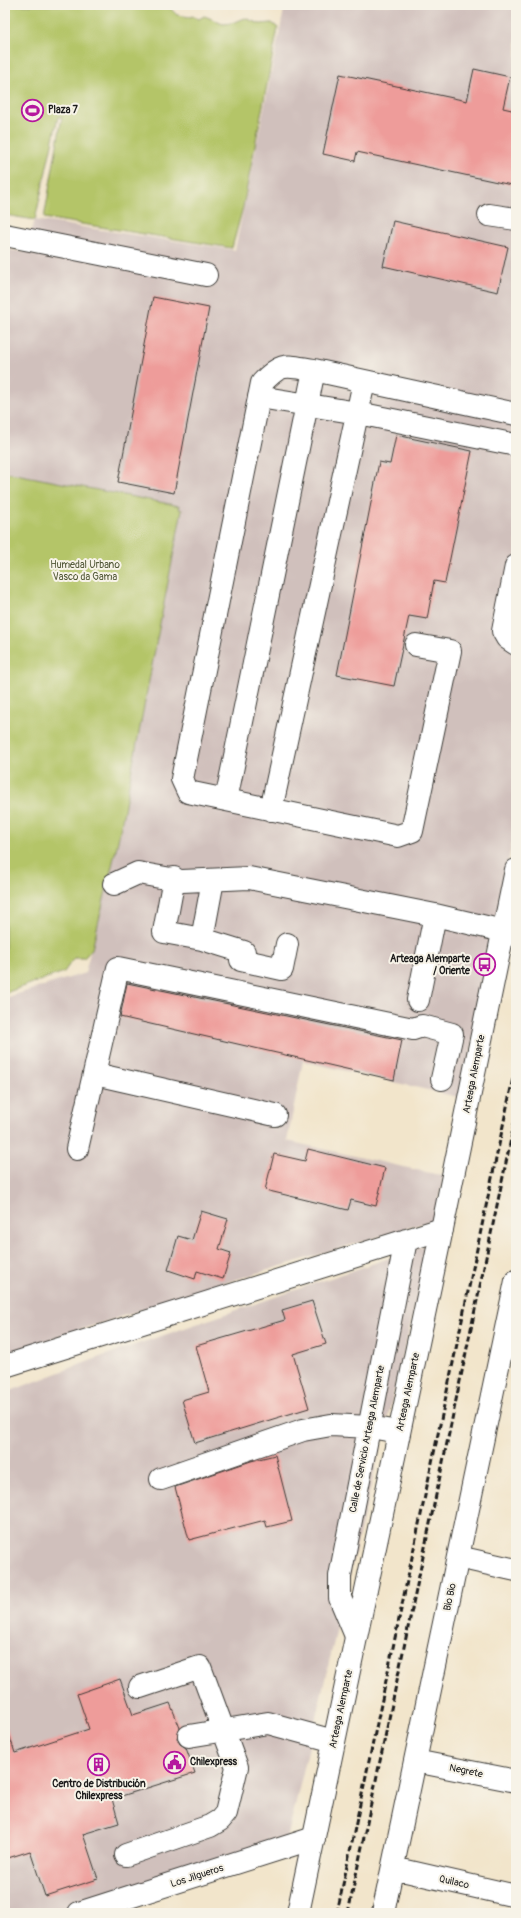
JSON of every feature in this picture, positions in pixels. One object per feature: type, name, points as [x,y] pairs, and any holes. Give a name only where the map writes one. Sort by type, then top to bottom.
[{"type":"street","points":[[489,215],[516,219]]},
{"type":"street","points":[[5,235],[206,275]]},
{"type":"street","points":[[416,645],[450,651],[412,831],[398,836],[188,792],[182,779],[262,383],[270,374],[284,366],[314,370],[507,412],[493,439]]},
{"type":"street","points":[[226,800],[314,370]]},
{"type":"street","points":[[271,810],[364,382]]},
{"type":"street","points":[[259,397],[358,413],[493,439],[516,445]]},
{"type":"street","points":[[516,566],[503,631],[507,638],[516,644]]},
{"type":"street","name":"Arteaga Alemparte","points":[[298,1913],[516,870]]},
{"type":"street","points":[[114,884],[138,873],[182,880],[249,878],[435,915],[503,931]]},
{"type":"street","points":[[174,878],[164,932],[202,939],[244,952],[241,960],[282,969],[287,944]]},
{"type":"street","points":[[202,939],[213,880]]},
{"type":"street","points":[[418,1000],[435,915]]},
{"type":"street","points":[[77,1149],[118,968],[413,1029],[422,1026],[452,1034],[442,1079]]},
{"type":"street","points":[[448,1056],[476,1063]]},
{"type":"street","points":[[95,1074],[275,1115]]},
{"type":"street","points":[[5,1366],[442,1229]]},
{"type":"street","name":"Calle de Servicio Arteaga Alemparte","points":[[356,1636],[340,1598],[340,1576],[406,1240]]},
{"type":"street","name":"Bio Bio","points":[[383,1913],[458,1557],[508,1358],[516,1281]]},
{"type":"street","points":[[161,1479],[303,1430],[331,1425],[370,1426],[399,1432]]},
{"type":"street","points":[[458,1557],[516,1570]]},
{"type":"street","points":[[126,1856],[210,1826],[220,1820],[226,1812],[237,1767],[200,1667],[140,1686]]},
{"type":"street","points":[[189,1736],[268,1723],[334,1741]]},
{"type":"street","name":"Negrete","points":[[415,1760],[516,1781]]},
{"type":"street","name":"Los Jilgueros","points":[[93,1911],[314,1838]]},
{"type":"street","name":"Quilaco","points":[[393,1868],[516,1896]]},
{"type":"shaded area","points":[[285,5],[516,5],[516,821],[462,1098],[303,1061],[287,1141],[444,1176],[434,1220],[231,1281],[5,1354],[5,998],[85,973],[118,841],[182,510],[5,475],[5,249],[24,252],[35,220],[235,250]]},
{"type":"shaded area","points":[[430,1244],[284,1852],[72,1913],[5,1913],[5,1393],[100,1357]]},
{"type":"green space","points":[[5,5],[167,5],[177,15],[192,16],[199,19],[204,16],[223,24],[245,18],[260,24],[272,23],[278,28],[243,207],[232,248],[44,218],[62,117],[58,117],[35,220],[5,215]]},
{"type":"green space","name":"Humedal Urbano Vasco da Gama","points":[[5,472],[180,506],[179,509],[182,510],[118,841],[92,949],[84,958],[74,958],[64,972],[5,993]]},
{"type":"building","points":[[474,69],[510,77],[503,108],[516,111],[516,186],[357,152],[355,161],[323,154],[340,74],[467,101]]},
{"type":"building","points":[[393,221],[508,247],[498,292],[383,266]]},
{"type":"building","points":[[153,297],[209,308],[174,493],[118,482]]},
{"type":"building","points":[[396,435],[472,451],[445,583],[434,581],[427,619],[409,616],[394,686],[337,675],[379,462],[390,464]]},
{"type":"building","points":[[127,983],[402,1040],[394,1080],[120,1017]]},
{"type":"building","points":[[308,1149],[385,1168],[376,1206],[351,1200],[348,1210],[265,1190],[274,1154],[305,1161]]},
{"type":"building","points":[[201,1211],[228,1219],[219,1249],[231,1253],[223,1279],[197,1271],[195,1279],[168,1270],[178,1236],[192,1240]]},
{"type":"building","points":[[312,1301],[326,1344],[293,1354],[309,1408],[195,1443],[182,1400],[209,1392],[196,1346],[285,1320],[282,1310]]},
{"type":"building","points":[[275,1455],[292,1521],[267,1527],[265,1520],[189,1540],[175,1487],[251,1461]]},
{"type":"building","name":"Centro de Distribución Chilexpress","points":[[120,1679],[133,1715],[170,1703],[180,1728],[177,1738],[180,1744],[186,1748],[195,1773],[112,1799],[119,1823],[83,1834],[98,1879],[45,1896],[30,1851],[5,1859],[5,1729],[7,1728],[15,1753],[89,1729],[77,1694]]},
{"type":"railway","points":[[337,1913],[516,1064]]},
{"type":"railway","points":[[348,1913],[516,1115]]},
{"type":"place","name":"Plaza 7","points":[[32,110]]},
{"type":"place","name":"Arteaga Alemparte / Oriente","points":[[485,965]]},
{"type":"place","name":"Chilexpress","points":[[174,1762]]},
{"type":"place","name":"Centro de Distribución Chilexpress","points":[[99,1764]]}]
